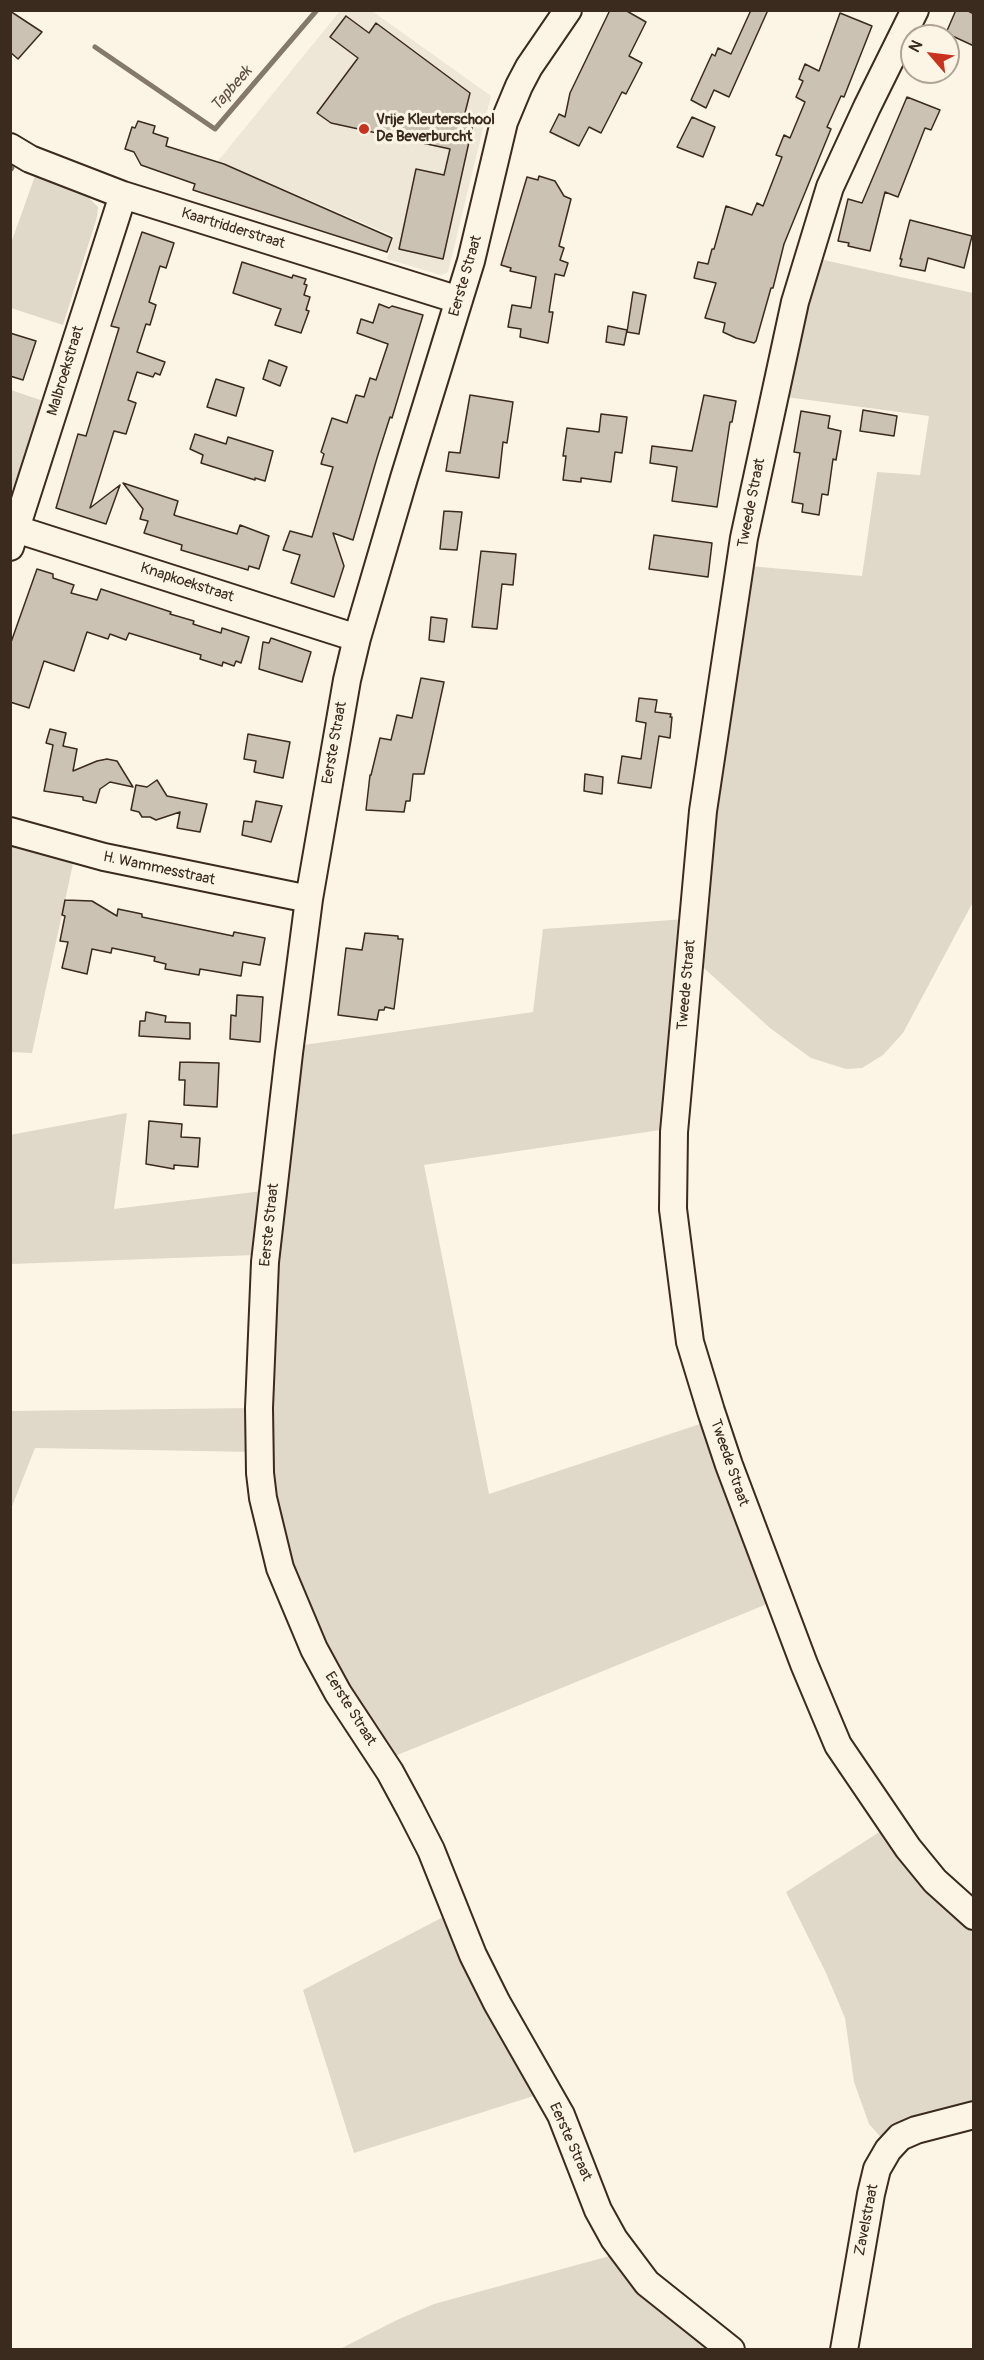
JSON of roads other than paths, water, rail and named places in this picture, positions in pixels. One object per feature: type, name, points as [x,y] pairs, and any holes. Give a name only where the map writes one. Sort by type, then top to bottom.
[{"type":"street","name":"Eerste Straat","points":[[568,10],[529,67],[504,122],[474,250],[357,638],[338,725],[309,900],[265,1262],[258,1408],[260,1473],[263,1498],[280,1568],[314,1649],[338,1692],[390,1772],[431,1850],[473,1955],[496,2003],[561,2115],[598,2210],[614,2239],[647,2283],[731,2349]]},
{"type":"street","name":"Tweede Straat","points":[[915,10],[830,187],[795,302],[744,538],[703,812],[674,1132],[673,1209],[690,1342],[708,1402],[729,1465],[800,1653],[838,1745],[882,1813],[908,1848],[935,1881],[974,1916]]},
{"type":"street","name":"Kaartridderstraat","points":[[10,147],[39,163],[123,195],[459,300]]},
{"type":"street","name":"Malbroekstraat","points":[[13,538],[123,195]]},
{"type":"street","name":"Knapkoekstraat","points":[[13,538],[357,638]]},
{"type":"street","name":"H. Wammesstraat","points":[[10,831],[104,857],[309,900]]},
{"type":"street","name":"Zavelstraat","points":[[844,2349],[877,2169],[888,2150],[900,2137],[916,2130],[974,2115]]},
{"type":"waterway","name":"Tapbeek","points":[[95,47],[215,129],[317,10]]},
{"type":"place","name":"Vrije Kleuterschool De Beverburcht","points":[[364,129]]}]
